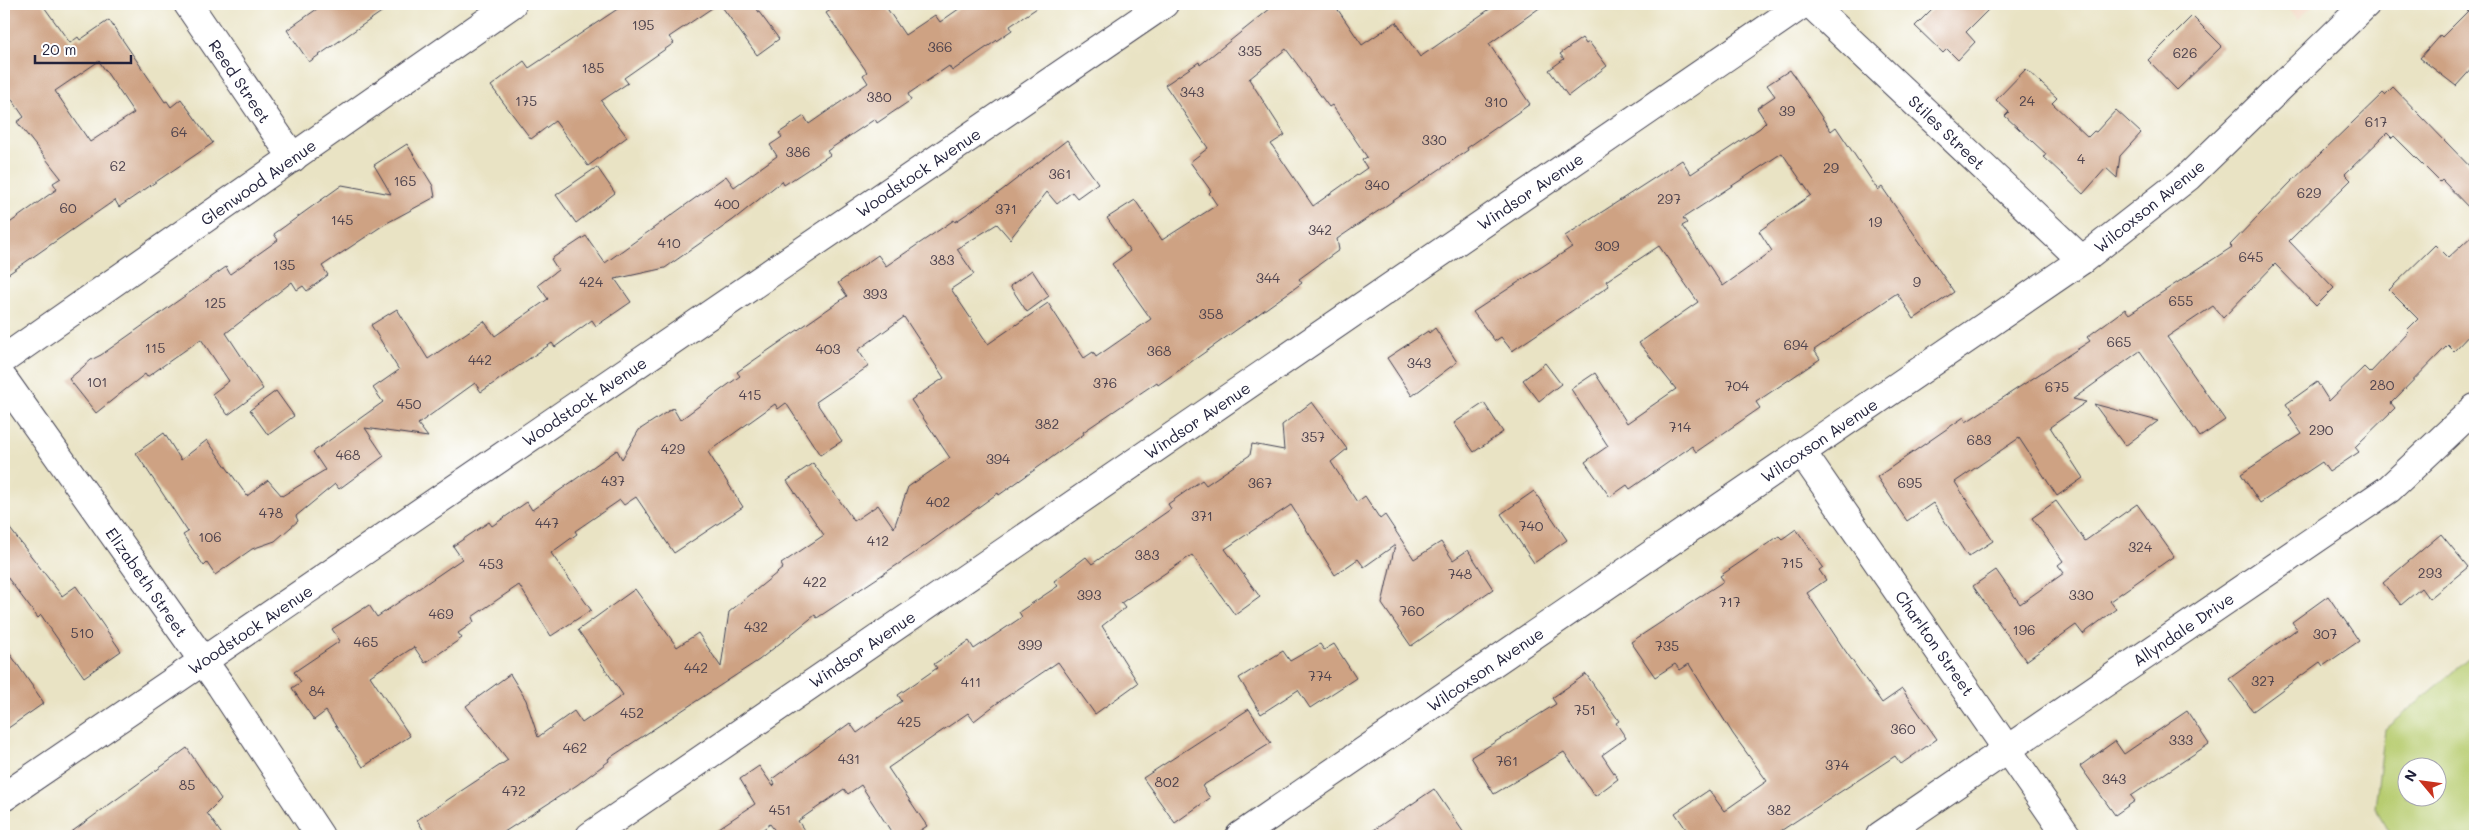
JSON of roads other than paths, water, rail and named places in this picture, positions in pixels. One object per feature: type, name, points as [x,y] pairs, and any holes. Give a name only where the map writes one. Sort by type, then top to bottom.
[{"type":"street","name":"Reed Street","points":[[188,4],[293,158]]},
{"type":"street","name":"Glenwood Avenue","points":[[4,359],[512,4]]},
{"type":"street","name":"Woodstock Avenue","points":[[4,797],[1164,4]]},
{"type":"street","name":"Windsor Avenue","points":[[590,836],[1803,4]]},
{"type":"street","name":"Stiles Street","points":[[1812,4],[2082,260]]},
{"type":"street","name":"Wilcoxson Avenue","points":[[1240,836],[2082,260],[2188,177],[2366,4]]},
{"type":"street","name":"Elizabeth Street","points":[[4,380],[203,661],[320,836]]},
{"type":"street","name":"Allyndale Drive","points":[[1880,836],[2389,490],[2475,408]]},
{"type":"street","name":"Charlton Street","points":[[1801,451],[2067,836]]}]
